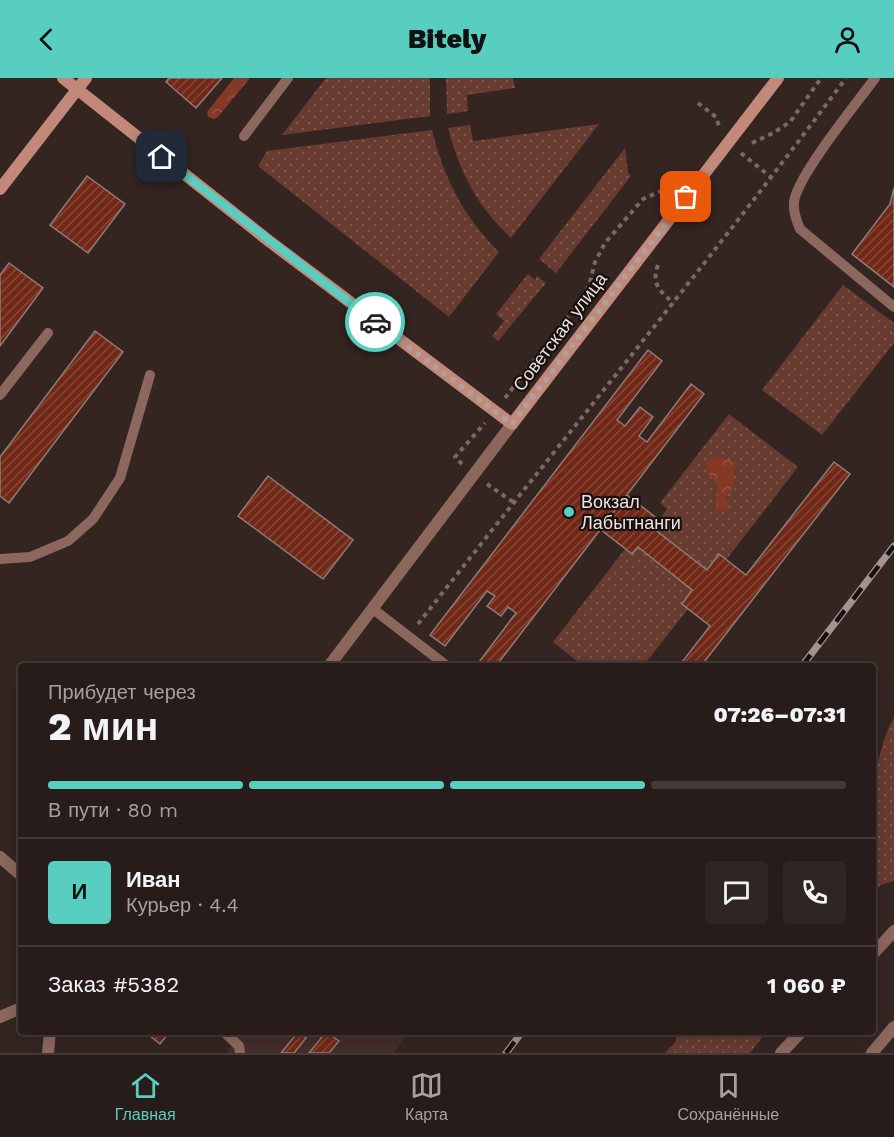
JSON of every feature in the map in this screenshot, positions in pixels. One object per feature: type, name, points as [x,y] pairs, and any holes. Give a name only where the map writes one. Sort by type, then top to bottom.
[{"type":"main road","points":[[63,78],[268,241],[512,424]]},
{"type":"main road","points":[[0,189],[86,78]]},
{"type":"main road","name":"Советская улица","points":[[512,424],[778,78]]},
{"type":"street","name":"Советская улица","points":[[331,663],[512,424]]},
{"type":"street","points":[[0,857],[18,872]]},
{"type":"street","points":[[876,951],[894,931]]},
{"type":"street","points":[[0,1017],[18,1009]]},
{"type":"street","points":[[872,1053],[894,1027]]},
{"type":"street","points":[[48,1053],[50,1035]]},
{"type":"street","points":[[781,1053],[798,1035]]},
{"type":"lane","points":[[244,136],[288,78]]},
{"type":"lane","points":[[875,78],[802,179],[794,201],[800,229],[894,306]]},
{"type":"lane","points":[[0,395],[48,333]]},
{"type":"lane","points":[[0,559],[30,557],[68,541],[93,519],[120,478],[150,375]]},
{"type":"lane","points":[[373,609],[443,663]]},
{"type":"lane","points":[[227,1035],[239,1046],[240,1053]]},
{"type":"path","points":[[740,153],[754,141],[773,134],[790,122],[821,78]]},
{"type":"path","points":[[408,636],[674,303],[772,178],[846,78]]},
{"type":"path","points":[[727,143],[772,178]]},
{"type":"path","points":[[658,264],[655,272],[656,285],[659,291],[674,303]]},
{"type":"shaded area","points":[[326,78],[430,78],[430,116],[282,135]]},
{"type":"shaded area","points":[[446,78],[513,78],[515,88],[467,95],[468,111],[447,114]]},
{"type":"shaded area","points":[[599,124],[511,238],[488,214],[471,188],[458,160],[448,128],[470,125],[473,141]]},
{"type":"shaded area","points":[[432,130],[449,181],[457,196],[475,225],[499,252],[449,317],[258,166],[267,151]]},
{"type":"shaded area","points":[[625,148],[628,173],[631,176],[556,273],[539,259]]},
{"type":"shaded area","points":[[528,274],[535,280],[537,276],[546,283],[498,341],[492,336],[504,321],[496,314]]},
{"type":"shaded area","points":[[843,285],[894,323],[894,343],[822,435],[762,390]]},
{"type":"shaded area","points":[[729,414],[798,467],[726,560],[707,570],[653,528],[667,509],[660,503]]},
{"type":"shaded area","points":[[638,547],[692,590],[682,604],[688,609],[645,663],[579,663],[553,642],[625,549],[632,554]]},
{"type":"shaded area","points":[[894,717],[894,881],[881,885],[876,889],[876,774],[885,737]]},
{"type":"shaded area","points":[[240,1035],[407,1035],[394,1053],[228,1053]]},
{"type":"shaded area","points":[[677,1035],[764,1035],[750,1053],[665,1053],[676,1041]]},
{"type":"green space","points":[[234,78],[250,78],[218,117],[214,119],[208,117],[207,112]]},
{"type":"green space","points":[[717,456],[737,463],[733,487],[725,498],[729,503],[728,509],[724,512],[716,510],[718,485],[707,469],[708,462]]},
{"type":"building","points":[[169,78],[222,78],[196,108],[166,82]]},
{"type":"building","points":[[87,176],[125,204],[88,253],[50,225]]},
{"type":"building","points":[[894,188],[894,287],[852,254],[890,204]]},
{"type":"building","points":[[9,263],[43,288],[0,346],[0,275]]},
{"type":"building","points":[[95,331],[123,352],[9,503],[0,496],[0,457]]},
{"type":"building","name":"Вокзал Лабытнанги","points":[[648,350],[662,361],[617,420],[625,426],[640,407],[653,417],[639,436],[647,442],[691,384],[704,394],[498,663],[478,663],[516,613],[508,607],[501,616],[487,606],[495,596],[487,591],[445,646],[430,635]]},
{"type":"building","points":[[834,462],[850,474],[703,663],[681,663],[710,626],[682,604],[692,590],[638,547],[632,554],[600,529],[627,495],[659,520],[653,528],[707,570],[719,554],[746,575]]},
{"type":"building","points":[[268,476],[353,540],[323,579],[238,516]]},
{"type":"building","points":[[149,1035],[167,1035],[160,1044]]},
{"type":"building","points":[[296,1035],[306,1038],[294,1053],[281,1053]]},
{"type":"building","points":[[324,1035],[330,1035],[339,1041],[329,1053],[309,1053]]},
{"type":"railway","points":[[804,663],[894,546]]},
{"type":"railway","points":[[506,1053],[520,1035]]},
{"type":"way so far","points":[[375,322],[512,424],[686,197]]},
{"type":"place","name":"Вокзал Лабытнанги","points":[[569,512]]},
{"type":"route","points":[[162,157],[375,322]]}]
